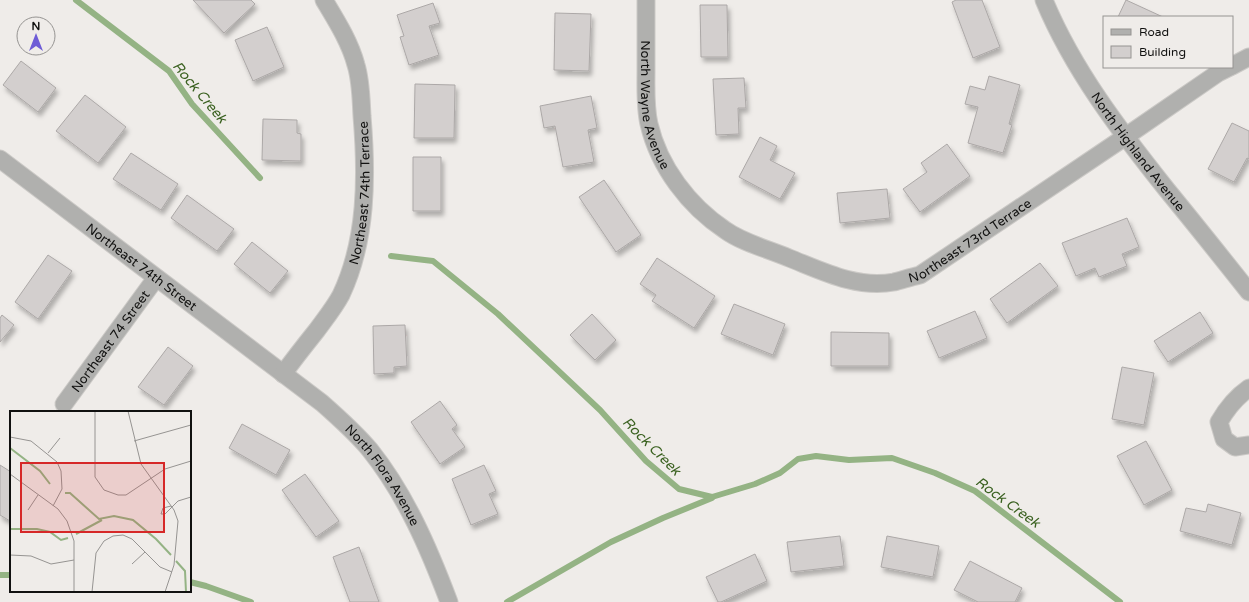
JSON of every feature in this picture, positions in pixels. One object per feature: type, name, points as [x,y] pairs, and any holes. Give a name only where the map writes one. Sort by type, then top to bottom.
[{"type":"street","name":"Northeast 74th Terrace","points":[[283,374],[335,306],[351,268],[361,229],[364,185],[364,138],[361,90],[356,65],[350,48],[324,0]]},
{"type":"street","name":"North Wayne Avenue","points":[[646,0],[646,93],[648,124],[658,153],[673,179],[690,200]]},
{"type":"street","name":"North Highland Avenue","points":[[1044,0],[1070,51],[1097,97],[1125,137],[1249,292]]},
{"type":"street","name":"Northeast 73rd Terrace","points":[[1233,66],[1249,57]]},
{"type":"street","name":"Northeast 73rd Terrace","points":[[690,200],[702,213],[726,231],[752,244],[836,277],[850,281],[864,283],[893,282],[920,275],[1218,73],[1229,68]]},
{"type":"street","name":"Northeast 74th Street","points":[[0,160],[283,374]]},
{"type":"street","name":"Northeast 74 Street","points":[[64,404],[156,278]]},
{"type":"street","name":"North Flora Avenue","points":[[283,374],[322,403],[347,425],[370,450],[389,476],[406,505],[440,578],[449,602]]},
{"type":"street","points":[[1249,388],[1240,394],[1228,407],[1219,422],[1224,439],[1235,447],[1249,445]]},
{"type":"building","points":[[193,0],[251,0],[255,4],[224,33]]},
{"type":"building","points":[[956,0],[982,0],[1000,47],[973,58],[952,2]]},
{"type":"building","points":[[1126,0],[1161,16],[1118,16]]},
{"type":"building","points":[[433,3],[440,23],[429,26],[439,55],[409,65],[400,37],[404,36],[397,15]]},
{"type":"building","points":[[700,5],[727,5],[728,57],[701,57]]},
{"type":"building","points":[[555,13],[591,14],[589,71],[554,70]]},
{"type":"building","points":[[267,27],[284,67],[253,81],[235,40]]},
{"type":"building","points":[[21,61],[56,88],[38,112],[3,85]]},
{"type":"building","points":[[989,76],[1020,85],[1009,124],[1012,125],[1003,153],[968,143],[978,107],[965,104],[970,86],[985,90]]},
{"type":"building","points":[[744,78],[746,108],[738,108],[739,134],[716,135],[713,79]]},
{"type":"building","points":[[415,84],[455,85],[454,138],[414,138]]},
{"type":"building","points":[[85,95],[126,127],[98,163],[56,131]]},
{"type":"building","points":[[591,96],[597,128],[588,130],[594,162],[563,167],[555,126],[544,128],[540,106]]},
{"type":"building","points":[[263,119],[297,120],[297,133],[301,134],[301,161],[262,160]]},
{"type":"building","points":[[1232,123],[1249,131],[1249,159],[1247,158],[1234,182],[1208,169]]},
{"type":"building","points":[[760,137],[777,146],[770,160],[795,173],[780,199],[739,177]]},
{"type":"building","points":[[947,144],[970,176],[920,212],[903,189],[927,172],[921,163]]},
{"type":"building","points":[[131,153],[178,184],[161,210],[113,179]]},
{"type":"building","points":[[413,157],[441,157],[441,211],[413,211]]},
{"type":"building","points":[[604,180],[641,235],[616,252],[579,197]]},
{"type":"building","points":[[887,189],[890,218],[840,223],[837,193]]},
{"type":"building","points":[[187,195],[234,229],[217,251],[171,218]]},
{"type":"building","points":[[1127,218],[1139,247],[1122,254],[1127,266],[1099,277],[1095,268],[1076,276],[1062,243]]},
{"type":"building","points":[[252,242],[288,271],[270,293],[234,264]]},
{"type":"building","points":[[48,255],[72,271],[38,319],[15,302]]},
{"type":"building","points":[[657,258],[715,296],[694,328],[652,301],[656,295],[640,284]]},
{"type":"building","points":[[1040,263],[1058,286],[1007,323],[990,299]]},
{"type":"building","points":[[734,304],[785,324],[773,355],[721,334]]},
{"type":"building","points":[[975,311],[987,338],[939,358],[927,331]]},
{"type":"building","points":[[1200,312],[1213,333],[1168,362],[1154,341]]},
{"type":"building","points":[[592,314],[616,340],[595,360],[570,335]]},
{"type":"building","points":[[2,315],[14,325],[0,342],[0,318]]},
{"type":"building","points":[[405,325],[407,366],[394,367],[394,373],[374,374],[373,326]]},
{"type":"building","points":[[831,332],[889,333],[889,366],[831,366]]},
{"type":"building","points":[[168,347],[193,366],[164,405],[138,387]]},
{"type":"building","points":[[1122,367],[1154,373],[1144,425],[1112,419]]},
{"type":"building","points":[[440,401],[457,425],[452,429],[465,447],[440,464],[411,422]]},
{"type":"building","points":[[242,424],[290,450],[276,475],[229,448]]},
{"type":"building","points":[[1146,441],[1172,490],[1144,505],[1117,456]]},
{"type":"building","points":[[0,465],[10,471],[10,521],[0,515]]},
{"type":"building","points":[[484,465],[496,491],[489,494],[498,514],[471,525],[452,479]]},
{"type":"building","points":[[305,474],[339,521],[316,537],[282,490]]},
{"type":"building","points":[[1208,504],[1241,513],[1232,545],[1180,531],[1186,508],[1206,512]]},
{"type":"building","points":[[840,536],[844,566],[791,572],[787,542]]},
{"type":"building","points":[[887,536],[939,546],[933,577],[881,567]]},
{"type":"building","points":[[359,547],[379,602],[350,602],[333,557]]},
{"type":"building","points":[[755,554],[767,581],[718,602],[706,577]]},
{"type":"building","points":[[970,561],[1022,588],[1015,602],[978,602],[954,590]]},
{"type":"waterway","name":"Rock Creek","points":[[76,0],[169,71],[192,104],[260,178]]},
{"type":"waterway","name":"Rock Creek","points":[[391,256],[433,261],[498,314],[600,410],[646,461],[679,489],[712,497],[755,484],[780,473],[798,459],[816,456],[849,460],[892,458],[935,473],[975,491],[1120,602]]},
{"type":"waterway","points":[[507,602],[611,542],[663,518],[712,498]]},
{"type":"waterway","points":[[0,575],[10,575]]},
{"type":"waterway","points":[[191,582],[251,602]]}]
